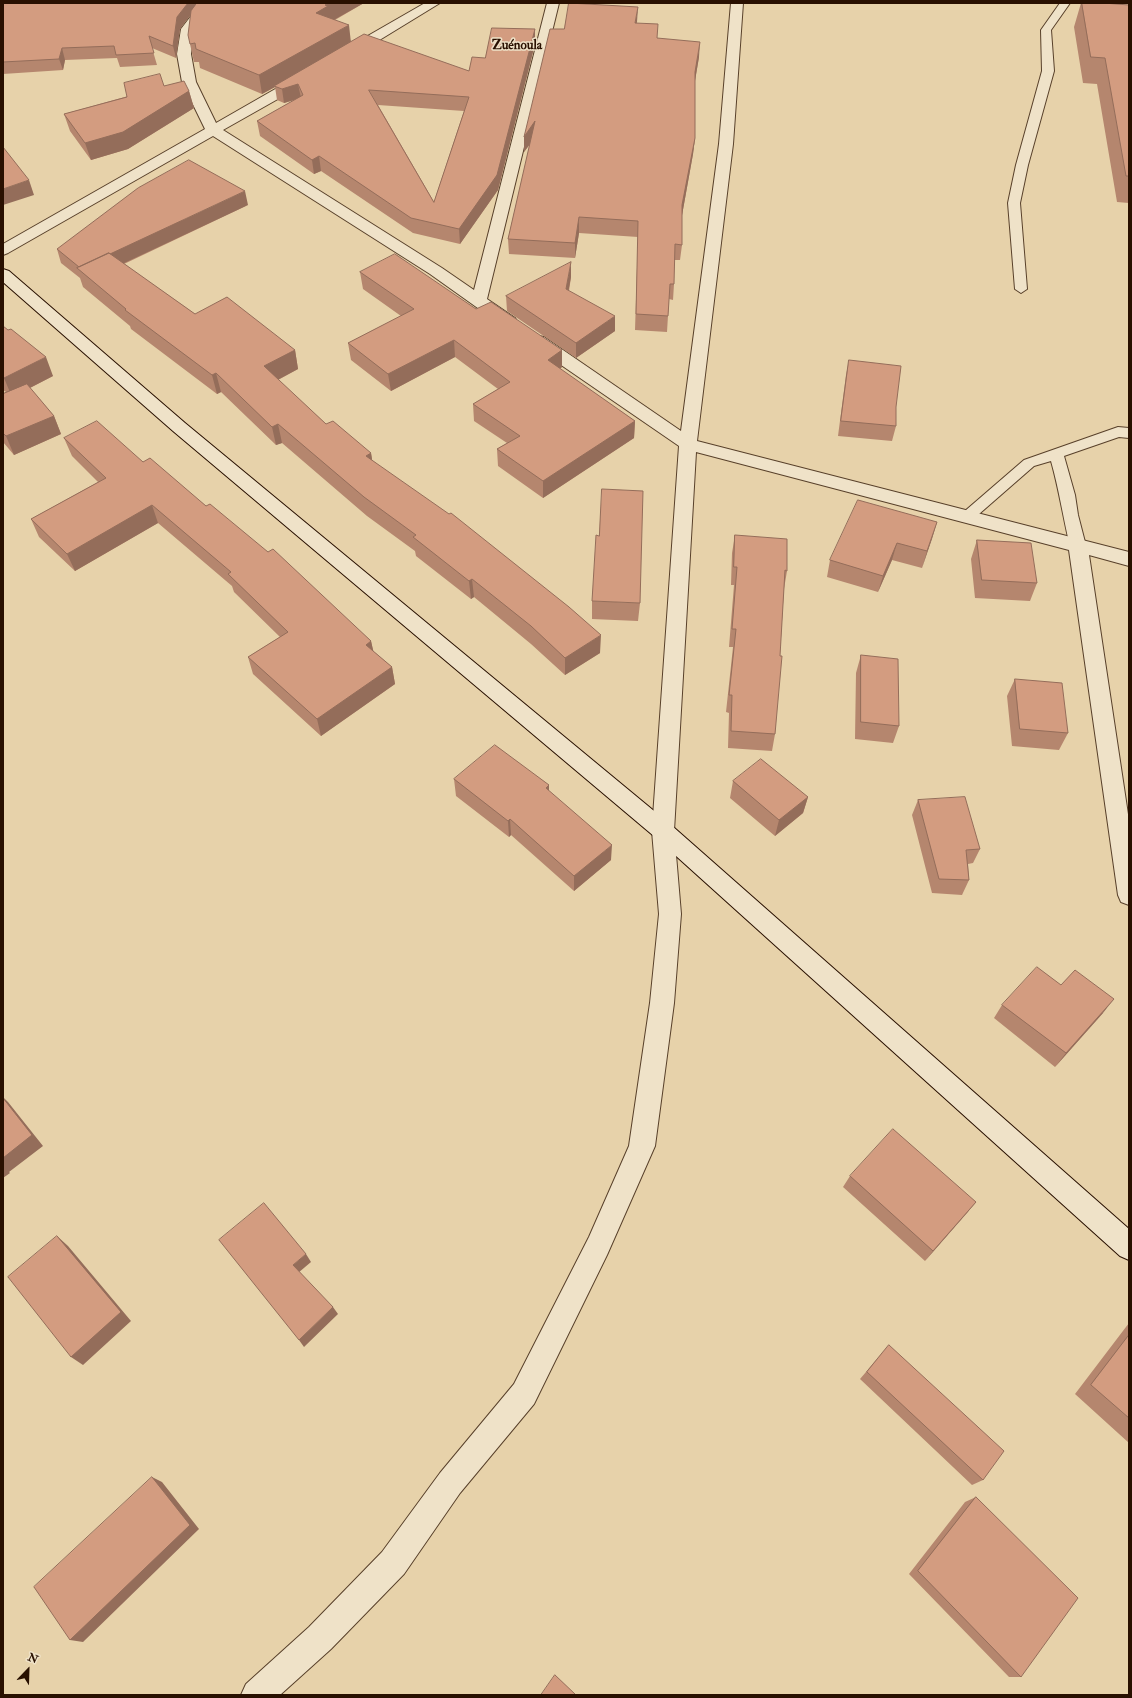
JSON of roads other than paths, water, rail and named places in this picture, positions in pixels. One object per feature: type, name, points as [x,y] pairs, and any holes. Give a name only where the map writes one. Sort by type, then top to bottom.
[{"type":"street","points":[[207,3],[188,29],[184,54],[189,82],[214,130],[436,270],[688,444],[1129,559]]},
{"type":"street","points":[[335,61],[434,3]]},
{"type":"street","points":[[479,301],[553,3]]},
{"type":"street","points":[[257,1695],[320,1638],[393,1563],[450,1483],[524,1394],[598,1246],[642,1146],[662,1003],[670,914],[663,831],[688,444],[726,144],[737,3]]},
{"type":"street","points":[[3,250],[315,72]]},
{"type":"street","points":[[3,274],[179,427],[663,831],[1129,1247]]},
{"type":"street","points":[[1078,546],[1129,895]]},
{"type":"lane","points":[[1021,289],[1014,202],[1022,165],[1048,71],[1046,30],[1065,3]]},
{"type":"lane","points":[[966,517],[1029,463],[1118,432],[1129,433]]},
{"type":"lane","points":[[1056,453],[1068,495],[1070,515],[1078,546]]},
{"type":"district","name":"Zuénoula","points":[[517,46]]}]
